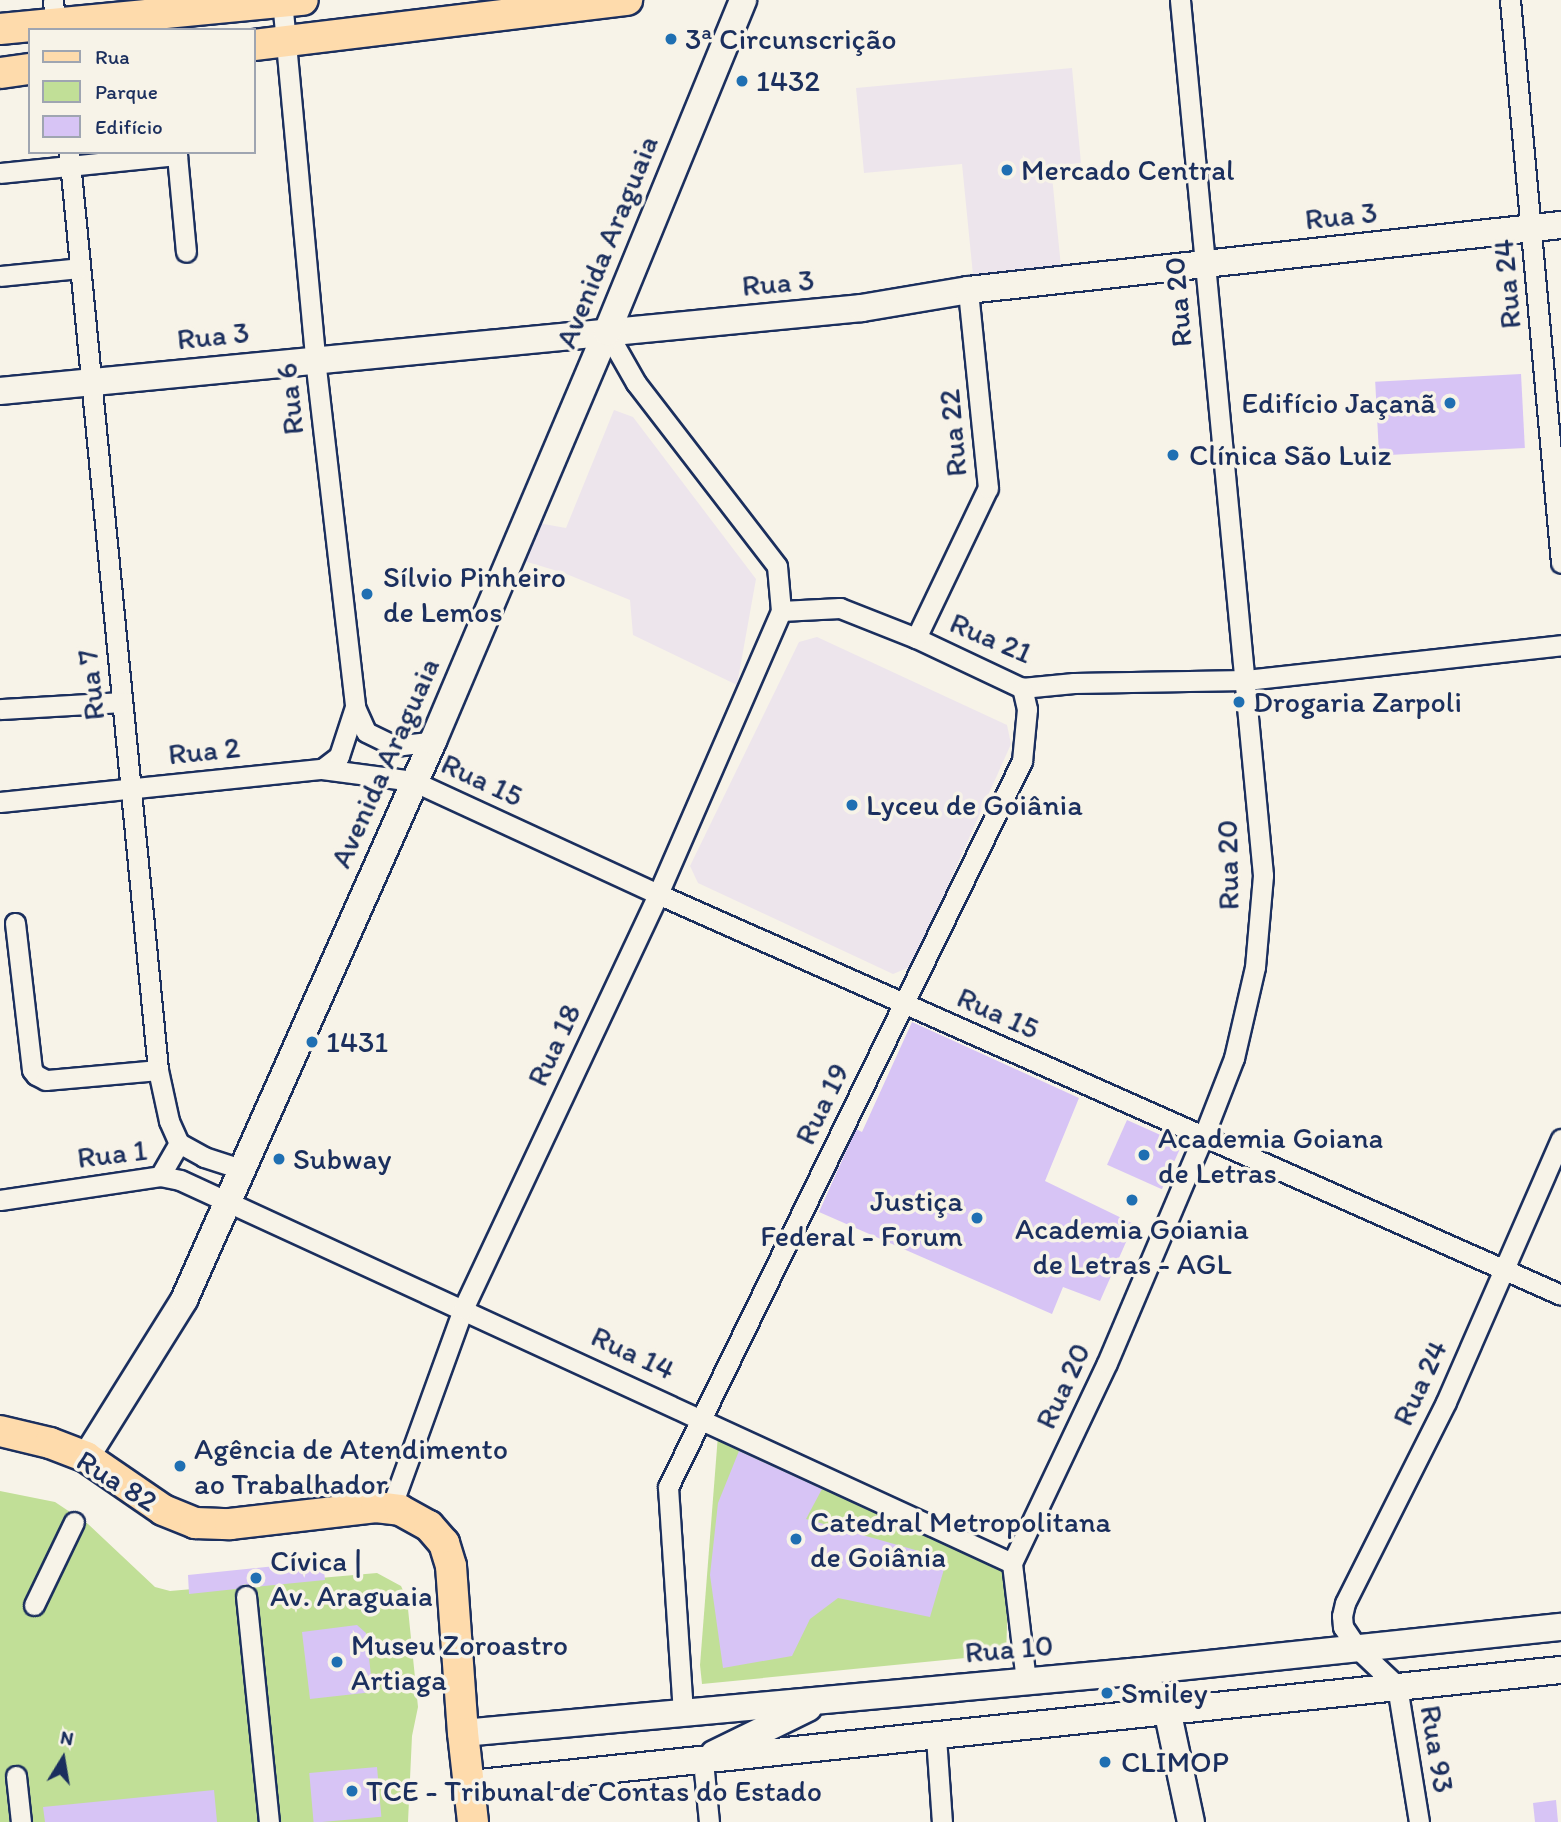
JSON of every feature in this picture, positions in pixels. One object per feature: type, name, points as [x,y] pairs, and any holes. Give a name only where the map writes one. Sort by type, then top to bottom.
[{"type":"main road","points":[[256,45],[627,0]]},
{"type":"main road","name":"Avenida Araguaia","points":[[86,1457],[184,1300],[433,741],[607,332],[743,0]]},
{"type":"main road","points":[[0,29],[54,12],[289,1]]},
{"type":"main road","points":[[0,73],[28,69]]},
{"type":"main road","name":"Rua 3","points":[[0,391],[862,308],[968,290],[1561,225]]},
{"type":"main road","name":"Rua 82","points":[[0,1431],[50,1443],[86,1457],[163,1510],[195,1523],[230,1524],[367,1507],[407,1512],[429,1526],[444,1543],[449,1557],[473,1822]]},
{"type":"main road","points":[[1424,1684],[1454,1667],[1544,1654],[1548,1650],[1547,1639],[1551,1628]]},
{"type":"main road","name":"Rua 10","points":[[463,1733],[1131,1672],[1551,1628]]},
{"type":"main road","points":[[470,1784],[1168,1714],[1397,1686],[1561,1670]]},
{"type":"main road","points":[[1131,1672],[1160,1699],[1168,1714],[1191,1822]]},
{"type":"main road","points":[[703,1761],[798,1711],[840,1698]]},
{"type":"street","name":"Rua 20","points":[[1012,1563],[1107,1363],[1204,1135],[1234,1058],[1255,967],[1263,875],[1180,0]]},
{"type":"street","name":"Rua 24","points":[[1510,0],[1561,563]]},
{"type":"street","name":"Rua 6","points":[[289,1],[286,42],[315,359],[355,707],[366,733],[395,746],[433,741]]},
{"type":"street","points":[[0,173],[70,160],[177,155],[186,252]]},
{"type":"street","name":"Rua 7","points":[[70,160],[158,1070],[169,1121],[179,1143]]},
{"type":"street","points":[[0,276],[80,268]]},
{"type":"street","name":"Rua 22","points":[[916,638],[988,488],[968,290]]},
{"type":"street","points":[[607,332],[636,383],[778,566],[781,611]]},
{"type":"street","name":"Rua 21","points":[[781,611],[840,608],[916,638],[1022,688],[1074,683],[1246,680],[1561,645]]},
{"type":"street","name":"Rua 18","points":[[391,1508],[463,1309],[658,894],[781,611]]},
{"type":"street","name":"Rua 19","points":[[683,1713],[668,1487],[1022,761],[1027,709],[1022,688]]},
{"type":"street","points":[[0,709],[122,702]]},
{"type":"street","name":"Rua 6","points":[[322,769],[339,756],[355,707]]},
{"type":"street","name":"Rua 2","points":[[0,802],[322,769],[413,781]]},
{"type":"street","name":"Rua 15","points":[[413,781],[658,894],[1561,1296]]},
{"type":"street","points":[[15,923],[32,1070],[36,1075],[46,1080],[158,1070]]},
{"type":"street","name":"Rua 24","points":[[1358,1649],[1343,1627],[1345,1604],[1446,1402],[1561,1139]]},
{"type":"street","points":[[160,1176],[179,1143],[204,1157],[241,1169]]},
{"type":"street","name":"Rua 1","points":[[0,1200],[160,1176],[180,1180],[227,1203]]},
{"type":"street","name":"Rua 14","points":[[227,1203],[701,1418],[1012,1563]]},
{"type":"street","points":[[34,1605],[74,1522]]},
{"type":"street","points":[[1012,1563],[1026,1681]]},
{"type":"street","points":[[246,1596],[269,1822]]},
{"type":"street","points":[[1358,1649],[1397,1686]]},
{"type":"street","name":"Rua 93","points":[[1397,1686],[1419,1822]]},
{"type":"street","points":[[936,1737],[942,1822]]},
{"type":"street","points":[[703,1761],[709,1822]]},
{"type":"street","points":[[16,1776],[21,1822]]},
{"type":"shaded area","name":"Mercado Central","points":[[1072,68],[1081,163],[1051,166],[1061,267],[973,275],[962,164],[864,173],[856,88]]},
{"type":"shaded area","points":[[614,410],[633,417],[756,579],[737,685],[633,635],[630,600],[564,573],[524,561],[538,523],[566,528]]},
{"type":"shaded area","name":"Lyceu de Goiânia","points":[[817,637],[1007,725],[1011,744],[912,966],[893,974],[698,883],[690,866],[799,642]]},
{"type":"green space","points":[[718,1435],[1009,1570],[1006,1654],[702,1684],[700,1665]]},
{"type":"green space","points":[[0,1491],[55,1502],[88,1524],[155,1587],[170,1591],[377,1573],[401,1586],[407,1599],[418,1707],[412,1736],[408,1822],[0,1822]]},
{"type":"building","name":"Edifício Jaçanã","points":[[1521,374],[1525,448],[1379,456],[1375,382]]},
{"type":"building","name":"Justiça Federal - Forum","points":[[912,1022],[1079,1098],[1045,1181],[1134,1224],[1100,1301],[1063,1287],[1052,1314],[819,1212],[856,1129],[862,1132]]},
{"type":"building","name":"Academia Goiana de Letras","points":[[1127,1120],[1182,1144],[1162,1189],[1107,1165]]},
{"type":"building","name":"Catedral Metropolitana de Goiânia","points":[[739,1451],[822,1489],[806,1519],[947,1559],[930,1617],[838,1598],[810,1619],[792,1656],[723,1668],[710,1575],[718,1503]]},
{"type":"building","name":"Cívica | Av. Araguaia","points":[[323,1561],[325,1580],[254,1587],[245,1584],[236,1589],[189,1594],[188,1575]]},
{"type":"building","name":"Museu Zoroastro Artiaga","points":[[357,1625],[366,1633],[373,1692],[310,1699],[302,1632]]},
{"type":"building","points":[[377,1767],[381,1817],[314,1822],[309,1773]]},
{"type":"building","points":[[214,1790],[217,1822],[45,1822],[43,1807]]},
{"type":"building","points":[[1556,1800],[1558,1822],[1535,1822],[1533,1803]]},
{"type":"place","name":"3ª Circunscrição","points":[[671,39]]},
{"type":"place","name":"1432","points":[[742,81]]},
{"type":"place","name":"Mercado Central","points":[[1007,170]]},
{"type":"place","name":"Edifício Jaçanã","points":[[1450,403]]},
{"type":"place","name":"Clínica São Luiz","points":[[1173,455]]},
{"type":"place","name":"Sílvio Pinheiro de Lemos","points":[[367,594]]},
{"type":"place","name":"Drogaria Zarpoli","points":[[1239,702]]},
{"type":"place","name":"Lyceu de Goiânia","points":[[852,805]]},
{"type":"place","name":"1431","points":[[312,1042]]},
{"type":"place","name":"Academia Goiana de Letras","points":[[1144,1155]]},
{"type":"place","name":"Subway","points":[[279,1159]]},
{"type":"place","name":"Academia Goiania de Letras - AGL","points":[[1132,1200]]},
{"type":"place","name":"Justiça Federal - Forum","points":[[977,1218]]},
{"type":"place","name":"Agência de Atendimento ao Trabalhador","points":[[180,1466]]},
{"type":"place","name":"Catedral Metropolitana de Goiânia","points":[[796,1539]]},
{"type":"place","name":"Cívica | Av. Araguaia","points":[[256,1578]]},
{"type":"place","name":"Museu Zoroastro Artiaga","points":[[337,1662]]},
{"type":"place","name":"Smiley","points":[[1107,1693]]},
{"type":"place","name":"CLIMOP","points":[[1105,1762]]},
{"type":"place","name":"TCE - Tribunal de Contas do Estado","points":[[352,1791]]}]
